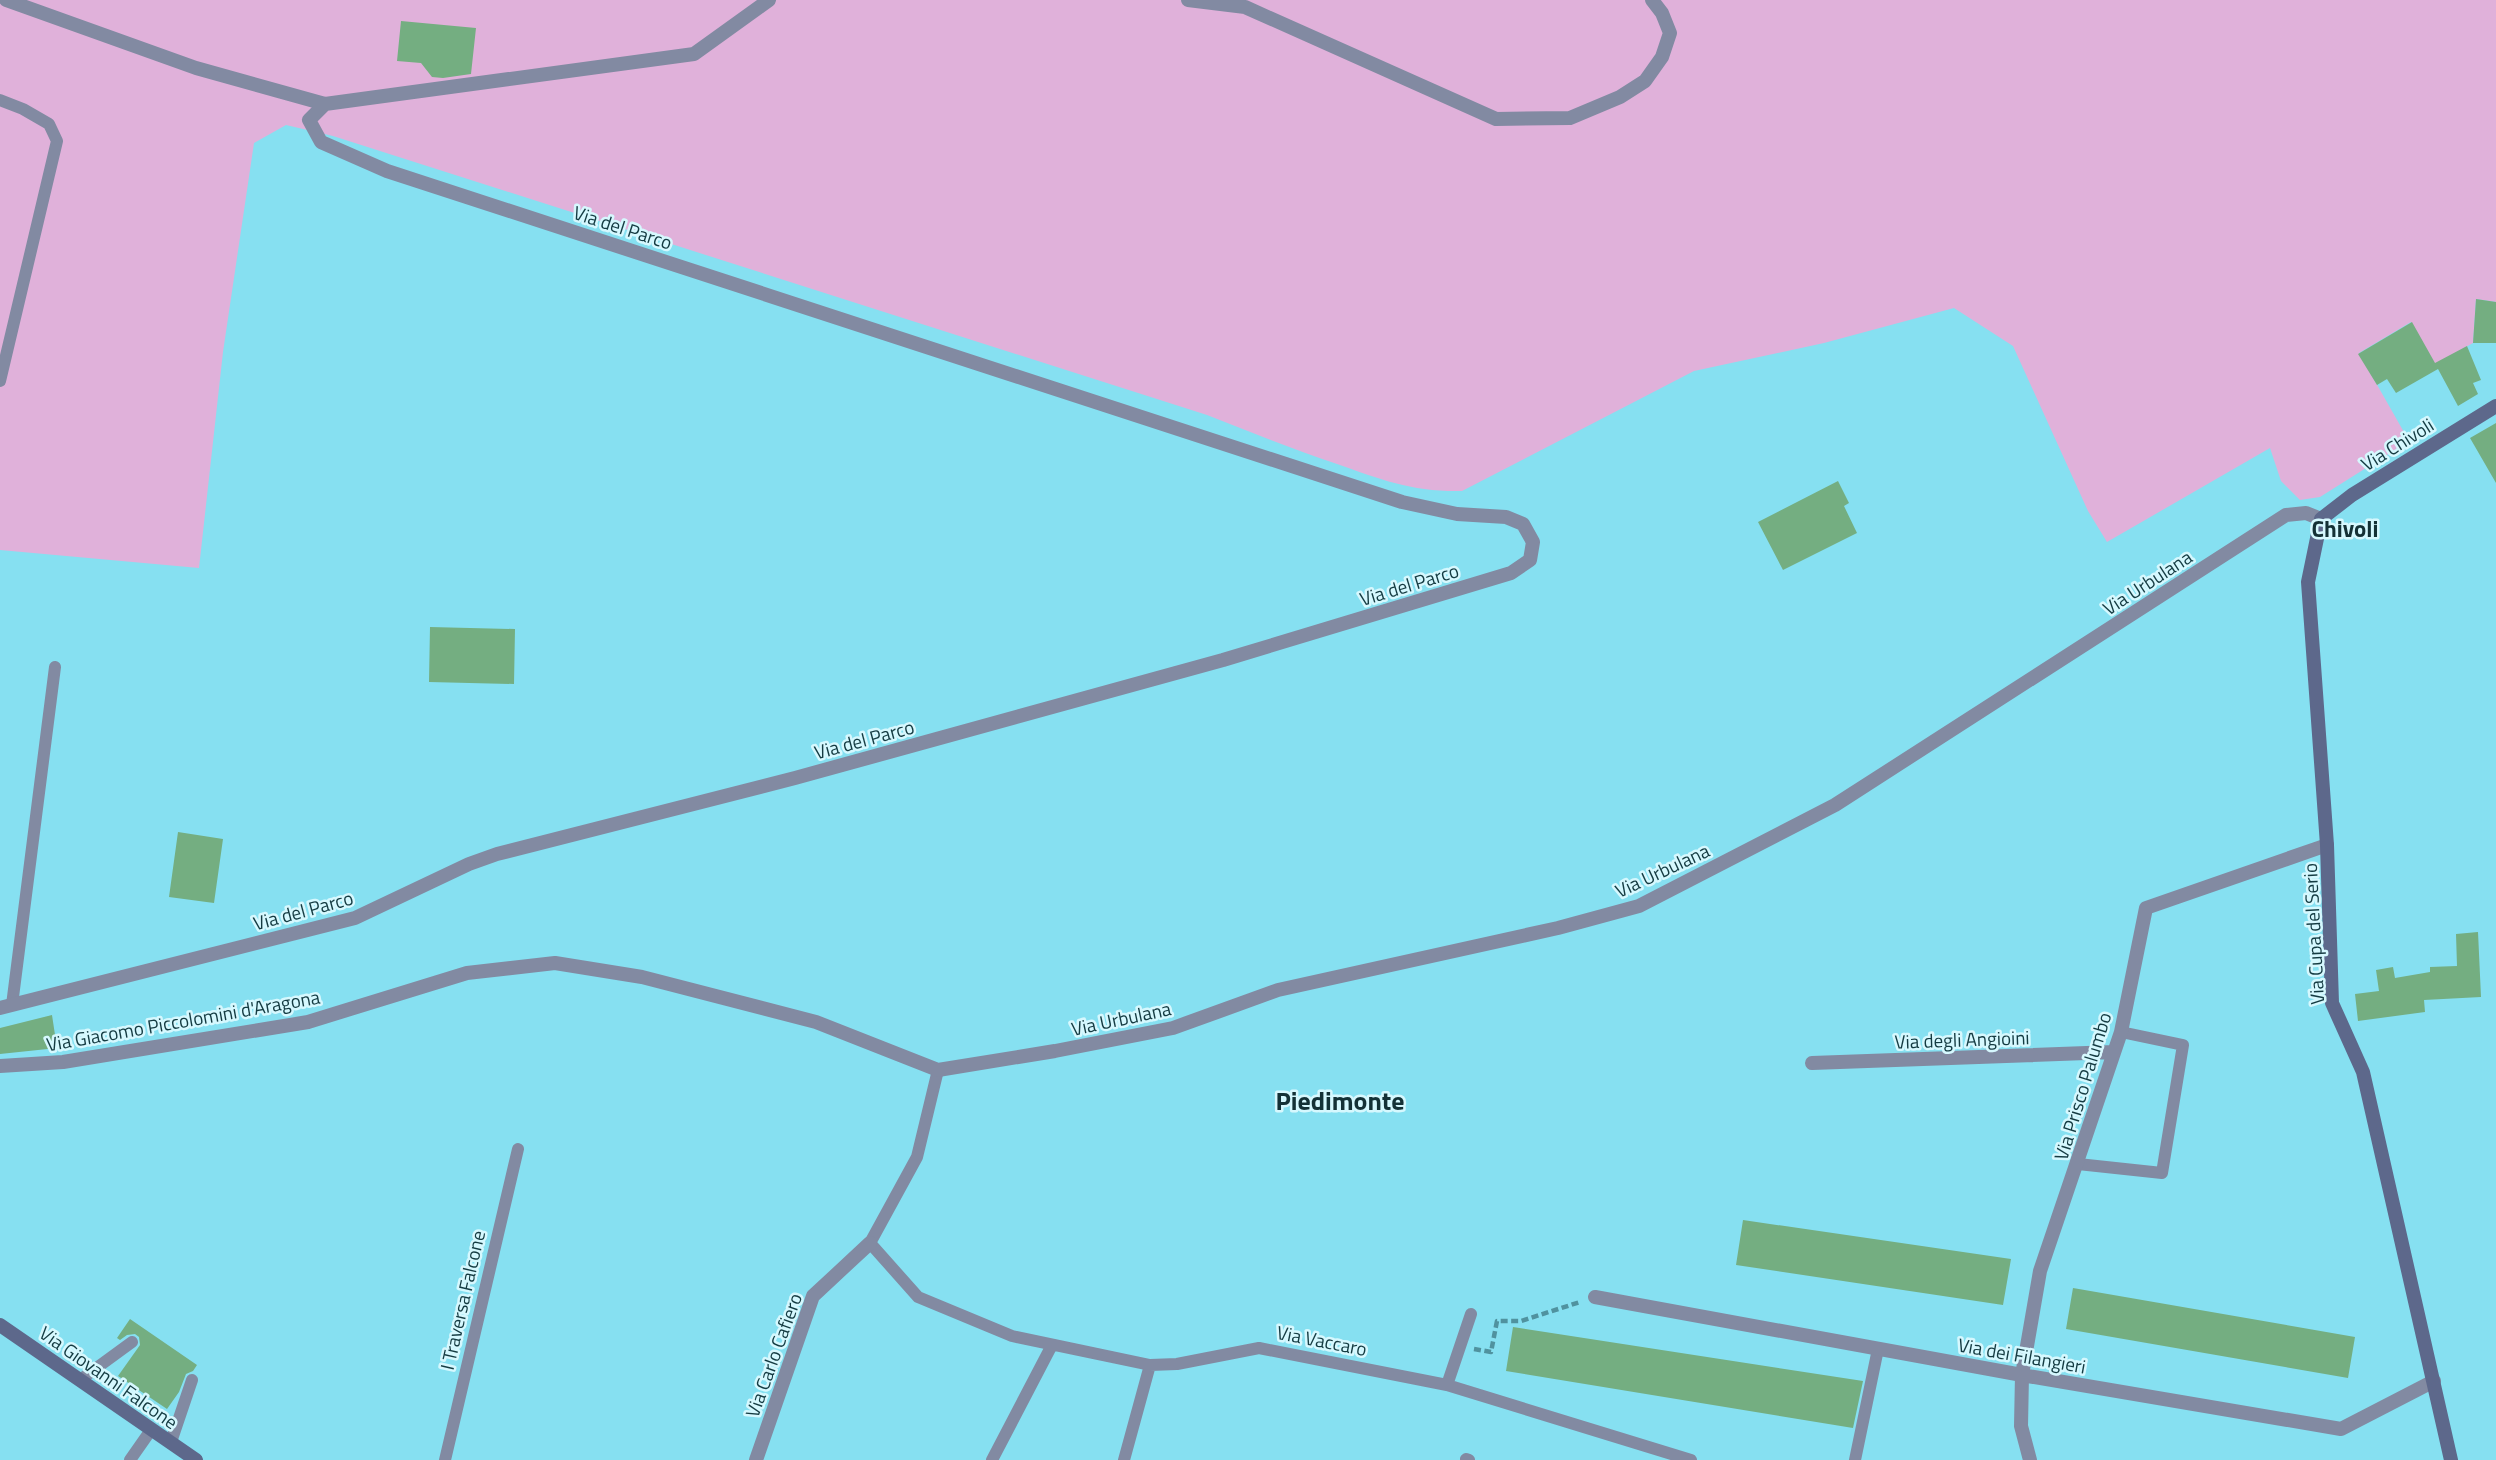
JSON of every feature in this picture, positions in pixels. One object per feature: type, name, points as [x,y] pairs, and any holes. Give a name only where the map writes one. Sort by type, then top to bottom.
[{"type":"street","points":[[6,0],[196,68],[325,104],[694,54],[769,0]]},
{"type":"street","points":[[1188,0],[1245,7],[1496,118],[1570,118],[1620,97],[1645,81],[1662,57],[1671,33],[1652,0]]},
{"type":"street","name":"Via del Parco","points":[[6,1006],[355,918],[469,864],[497,854],[795,778],[1209,664],[1511,573],[1530,560],[1533,542],[1523,524],[1506,517],[1457,514],[1402,502],[387,171],[321,142],[309,120],[325,104]]},
{"type":"street","name":"Via Chivoli","points":[[2321,519],[2385,474],[2496,406]]},
{"type":"street","name":"Via Urbulana","points":[[938,1070],[1173,1028],[1278,990],[1558,928],[1639,906],[1835,805],[2286,515],[2306,513],[2321,519]]},
{"type":"street","name":"Via Cupa del Serio","points":[[2321,519],[2308,582],[2327,845],[2332,1003],[2363,1072],[2451,1460]]},
{"type":"street","name":"Via Prisco Palumbo","points":[[2030,1460],[2021,1426],[2022,1376],[2040,1271],[2121,1032],[2146,908],[2327,845]]},
{"type":"street","name":"Via Giacomo Piccolomini d'Aragona","points":[[0,1066],[63,1062],[308,1022],[467,973],[555,963],[642,977],[816,1022],[938,1070]]},
{"type":"street","name":"Via degli Angioini","points":[[1812,1063],[2114,1052]]},
{"type":"street","name":"Via Carlo Cafiero","points":[[756,1460],[813,1296],[870,1244]]},
{"type":"street","name":"Via dei Filangieri","points":[[1595,1297],[2022,1376],[2340,1429],[2434,1381]]},
{"type":"street","name":"Via Giovanni Falcone","points":[[0,1325],[196,1460]]},
{"type":"lane","points":[[0,100],[50,124],[57,141],[0,381]]},
{"type":"lane","points":[[6,1006],[55,667]]},
{"type":"lane","points":[[2078,1164],[2162,1174],[2183,1045],[2121,1032]]},
{"type":"lane","points":[[870,1244],[917,1157],[938,1070]]},
{"type":"lane","name":"I Traversa Falcone","points":[[445,1460],[518,1149]]},
{"type":"lane","name":"Via Vaccaro","points":[[870,1244],[918,1297],[1012,1336],[1150,1366],[1177,1364],[1259,1348],[1447,1385],[1691,1460]]},
{"type":"lane","points":[[1447,1385],[1471,1314]]},
{"type":"lane","points":[[80,1380],[132,1342]]},
{"type":"lane","points":[[992,1460],[1052,1345]]},
{"type":"lane","points":[[1855,1460],[1878,1349]]},
{"type":"lane","points":[[1124,1460],[1150,1366]]},
{"type":"lane","points":[[170,1443],[191,1380]]},
{"type":"lane","points":[[131,1460],[151,1430]]},
{"type":"path","points":[[1460,1347],[1491,1352],[1497,1321],[1521,1321],[1595,1297]]},
{"type":"shaded area","points":[[0,0],[2496,0],[2496,302],[2476,299],[2473,343],[2435,364],[2411,322],[2359,353],[2409,441],[2320,497],[2300,500],[2281,481],[2270,448],[2107,542],[2088,511],[2013,346],[1954,308],[1824,343],[1694,371],[1462,491],[1444,491],[1383,480],[1207,415],[333,136],[286,125],[254,143],[223,352],[199,568],[0,550]]},
{"type":"building","points":[[401,21],[476,28],[471,74],[432,77],[421,63],[397,61]]},
{"type":"building","points":[[2476,299],[2496,302],[2496,343],[2473,343]]},
{"type":"building","points":[[2412,322],[2435,363],[2467,346],[2481,380],[2473,383],[2478,394],[2458,406],[2438,369],[2396,393],[2387,379],[2377,385],[2358,354]]},
{"type":"building","points":[[2496,423],[2496,483],[2470,438]]},
{"type":"building","points":[[1838,481],[1849,503],[1844,506],[1857,533],[1783,570],[1758,522]]},
{"type":"building","points":[[430,627],[515,629],[514,684],[429,682]]},
{"type":"building","points":[[178,832],[223,839],[214,903],[169,897]]},
{"type":"building","points":[[2478,932],[2481,997],[2424,1000],[2425,1012],[2358,1021],[2355,994],[2379,991],[2376,970],[2393,967],[2395,978],[2430,972],[2430,967],[2457,966],[2456,934]]},
{"type":"building","points":[[52,1015],[57,1048],[0,1054],[0,1028]]},
{"type":"building","points":[[1743,1220],[2011,1259],[2003,1305],[1736,1265]]},
{"type":"building","points":[[2073,1288],[2355,1337],[2348,1378],[2066,1329]]},
{"type":"building","points":[[130,1319],[197,1365],[193,1371],[186,1374],[179,1392],[167,1409],[118,1376],[140,1345],[139,1337],[135,1334],[120,1340],[117,1338]]},
{"type":"building","points":[[1513,1327],[1863,1381],[1853,1428],[1506,1371]]},
{"type":"district","name":"Chivoli","points":[[2345,528]]},
{"type":"district","name":"Piedimonte","points":[[1340,1100]]}]
